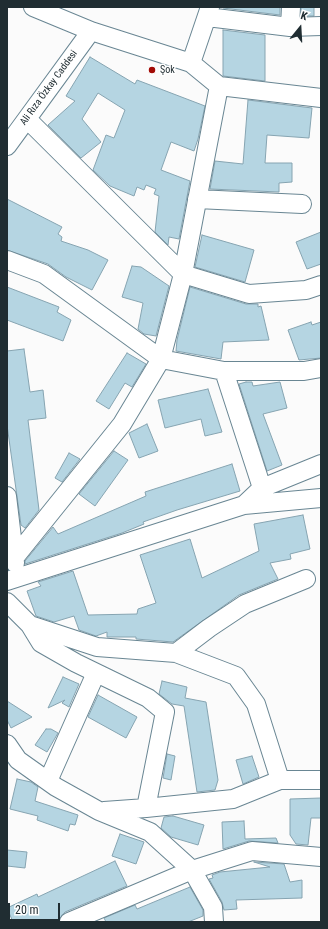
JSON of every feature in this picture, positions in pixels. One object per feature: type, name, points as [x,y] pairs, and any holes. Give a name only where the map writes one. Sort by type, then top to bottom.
[{"type":"street","points":[[33,7],[91,31],[191,63],[219,86],[321,98]]},
{"type":"street","points":[[290,27],[291,7]]},
{"type":"street","points":[[191,63],[209,12],[290,27],[321,26]]},
{"type":"street","name":"Ali Rıza Özkay Caddesi","points":[[7,146],[91,31]]},
{"type":"street","points":[[15,557],[122,424],[161,359],[183,274],[219,86]]},
{"type":"street","points":[[27,119],[183,274],[248,294],[306,290],[321,285]]},
{"type":"street","points":[[197,199],[302,204]]},
{"type":"street","points":[[7,260],[44,274],[161,359],[224,371],[304,372],[321,368]]},
{"type":"street","points":[[224,371],[262,488]]},
{"type":"street","points":[[244,505],[262,488],[321,464]]},
{"type":"street","points":[[7,496],[15,557],[11,580],[244,505],[321,498]]},
{"type":"street","points":[[176,652],[245,604],[306,579]]},
{"type":"street","points":[[7,602],[30,625],[41,643],[96,673],[148,698],[165,712],[146,808]]},
{"type":"street","points":[[30,625],[97,647],[176,652],[236,676],[256,704],[280,780]]},
{"type":"street","points":[[48,781],[96,673]]},
{"type":"street","points":[[7,744],[18,760],[48,781],[99,811],[150,832],[192,870],[213,907],[214,922]]},
{"type":"street","points":[[99,811],[146,808],[232,799],[280,780],[321,780]]},
{"type":"street","points":[[69,922],[192,870],[252,851],[321,857]]},
{"type":"building","points":[[280,7],[280,15],[223,8]]},
{"type":"building","points":[[301,7],[314,7],[314,16],[301,16]]},
{"type":"building","points":[[223,30],[265,35],[265,81],[223,76]]},
{"type":"building","points":[[90,57],[135,84],[137,80],[205,106],[194,151],[171,142],[161,170],[190,181],[179,239],[169,237],[168,245],[155,232],[159,196],[154,194],[156,189],[146,185],[144,190],[137,187],[134,196],[110,186],[93,170],[106,135],[114,138],[125,110],[98,93],[82,119],[101,142],[81,158],[48,125],[75,101],[66,96]]},
{"type":"building","points":[[248,100],[312,108],[309,138],[267,135],[265,163],[292,163],[292,182],[279,183],[279,192],[210,189],[215,161],[243,164]]},
{"type":"building","points":[[7,199],[62,227],[58,234],[62,237],[61,241],[88,250],[108,260],[92,290],[66,277],[48,264],[7,250]]},
{"type":"building","points":[[321,232],[321,264],[307,269],[296,242]]},
{"type":"building","points":[[202,235],[254,250],[245,282],[195,267]]},
{"type":"building","points":[[132,266],[141,267],[169,286],[156,336],[144,334],[138,329],[143,303],[122,297]]},
{"type":"building","points":[[7,287],[59,307],[57,312],[71,320],[63,341],[7,320]]},
{"type":"building","points":[[190,287],[246,304],[258,304],[258,307],[261,306],[269,340],[223,342],[221,359],[176,351],[177,340]]},
{"type":"building","points":[[311,322],[312,325],[321,322],[321,358],[299,360],[288,330]]},
{"type":"building","points":[[24,349],[30,392],[43,390],[46,418],[28,420],[39,510],[25,528],[21,525],[7,425],[7,351]]},
{"type":"building","points":[[127,353],[146,364],[132,387],[125,383],[109,409],[96,401]]},
{"type":"building","points":[[252,382],[253,386],[280,382],[287,408],[263,414],[282,465],[267,471],[239,384]]},
{"type":"building","points":[[208,389],[222,432],[205,436],[201,419],[165,428],[158,400]]},
{"type":"building","points":[[147,424],[158,451],[139,458],[129,433]]},
{"type":"building","points":[[114,451],[128,460],[95,506],[79,494]]},
{"type":"building","points":[[69,453],[80,459],[62,482],[55,478]]},
{"type":"building","points":[[232,464],[240,491],[177,510],[143,522],[144,524],[122,533],[25,564],[25,561],[53,527],[58,534],[146,496],[145,492]]},
{"type":"building","points":[[303,515],[310,549],[290,554],[291,559],[270,563],[278,579],[239,595],[173,642],[136,639],[136,637],[107,637],[107,632],[96,636],[79,630],[74,616],[54,622],[36,616],[27,591],[41,586],[38,582],[73,571],[88,615],[137,614],[138,609],[156,603],[140,555],[190,539],[202,578],[259,551],[254,524]]},
{"type":"building","points":[[63,677],[79,684],[69,707],[62,703],[65,700],[48,708]]},
{"type":"building","points":[[162,681],[187,687],[185,698],[206,702],[218,780],[215,790],[197,792],[184,706],[172,704],[159,694]]},
{"type":"building","points":[[98,695],[137,717],[126,738],[88,717]]},
{"type":"building","points":[[7,701],[32,717],[11,728],[7,720]]},
{"type":"building","points":[[46,729],[51,729],[58,733],[47,752],[35,745]]},
{"type":"building","points":[[167,754],[175,756],[171,780],[163,778]]},
{"type":"building","points":[[252,756],[259,777],[243,784],[236,760]]},
{"type":"building","points":[[17,779],[31,782],[38,787],[35,801],[78,815],[75,825],[70,824],[68,831],[37,820],[38,816],[10,809]]},
{"type":"building","points":[[321,798],[321,818],[311,818],[308,845],[296,844],[290,835],[290,799]]},
{"type":"building","points":[[173,816],[204,825],[198,845],[171,837],[161,828],[164,817]]},
{"type":"building","points":[[244,821],[245,839],[276,838],[278,843],[249,841],[223,849],[222,822]]},
{"type":"building","points":[[120,834],[144,842],[136,864],[112,856]]},
{"type":"building","points":[[7,850],[27,852],[25,868],[7,866]]},
{"type":"building","points":[[115,861],[127,886],[65,912],[57,922],[13,922],[7,908],[37,894],[38,897]]},
{"type":"building","points":[[254,862],[284,864],[290,882],[302,880],[302,898],[236,900],[237,909],[224,910],[222,902],[209,879],[213,878],[212,875],[220,872],[270,867]]},
{"type":"building","points":[[190,887],[203,910],[203,916],[188,922],[106,922],[104,918],[135,905],[137,909]]},
{"type":"place","name":"Şok","points":[[152,70]]}]
